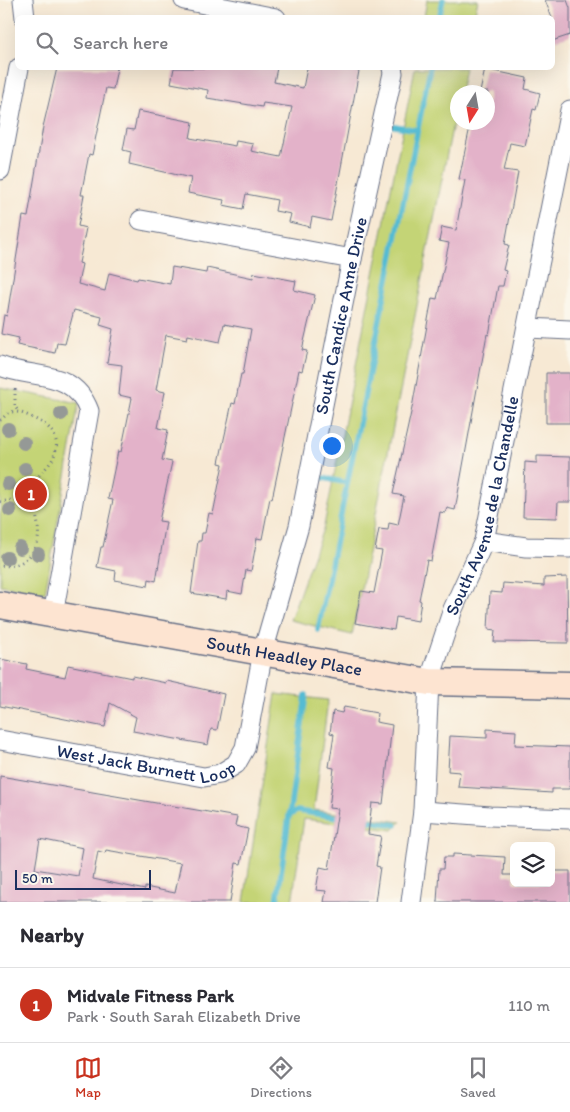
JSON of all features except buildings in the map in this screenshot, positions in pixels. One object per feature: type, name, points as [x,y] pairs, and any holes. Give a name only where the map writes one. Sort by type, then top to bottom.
[{"type":"street","points":[[23,0],[25,15]]},
{"type":"street","points":[[184,0],[261,15]]},
{"type":"street","points":[[0,170],[19,70]]},
{"type":"street","name":"South Candice Anne Drive","points":[[263,652],[299,526],[352,259],[392,70]]},
{"type":"street","name":"South Avenue de la Chandelle","points":[[411,902],[423,811],[430,682],[453,609],[484,541],[570,110]]},
{"type":"street","points":[[141,220],[352,259]]},
{"type":"street","points":[[528,328],[570,330]]},
{"type":"street","points":[[0,366],[57,378],[65,382],[72,386],[84,399],[89,411],[53,615]]},
{"type":"street","points":[[484,541],[526,547],[570,548]]},
{"type":"street","name":"South Headley Place","points":[[0,605],[430,682],[570,685]]},
{"type":"street","name":"West Jack Burnett Loop","points":[[0,740],[204,777],[220,774],[236,764],[245,748],[263,652]]},
{"type":"street","points":[[423,811],[570,819]]},
{"type":"path","points":[[0,565],[20,564],[31,555],[38,542],[38,517],[34,496],[35,481],[52,460],[56,447],[55,436],[51,427],[20,412],[15,407],[15,388]]},
{"type":"path","points":[[0,420],[9,413],[20,412]]},
{"type":"path","points":[[0,502],[34,496]]},
{"type":"green space","points":[[427,0],[478,0],[474,15],[424,15]]},
{"type":"green space","points":[[415,70],[465,70],[461,85],[450,85],[450,130],[452,130],[352,635],[290,620],[324,526]]},
{"type":"green space","points":[[0,388],[79,403],[45,593],[0,585]]},
{"type":"green space","points":[[276,694],[328,700],[314,810],[401,822],[393,830],[304,819],[292,902],[244,902]]},
{"type":"waterway","points":[[440,15],[443,0]]},
{"type":"waterway","points":[[318,630],[430,70]]},
{"type":"waterway","points":[[390,125],[417,130]]},
{"type":"waterway","points":[[324,478],[347,483]]},
{"type":"waterway","points":[[277,902],[306,695]]},
{"type":"waterway","points":[[289,816],[297,811],[345,818]]},
{"type":"waterway","points":[[364,820],[396,825]]},
{"type":"place","name":"Midvale Fitness Park","points":[[31,494]]}]
